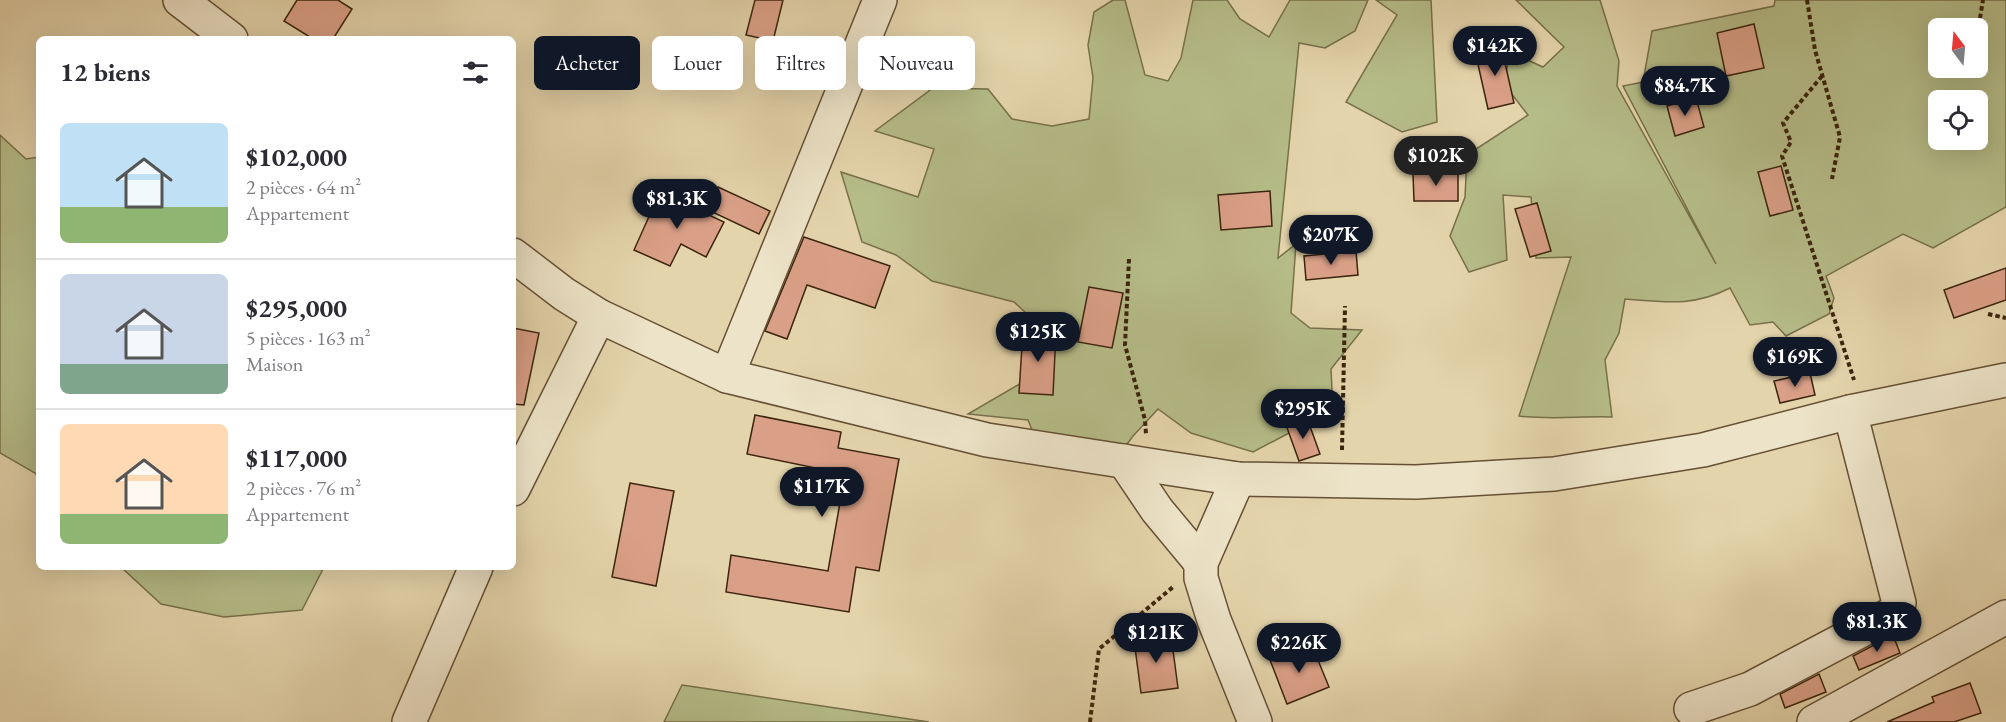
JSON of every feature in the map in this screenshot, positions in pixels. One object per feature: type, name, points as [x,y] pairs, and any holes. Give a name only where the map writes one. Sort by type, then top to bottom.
[{"type":"street","points":[[180,0],[227,36]]},
{"type":"street","points":[[727,376],[880,0]]},
{"type":"street","points":[[516,257],[564,294],[598,316],[727,376],[987,440],[1238,479],[1416,483],[1554,474],[1703,450],[1857,410],[2006,380]]},
{"type":"street","points":[[516,483],[598,316]]},
{"type":"street","points":[[1691,709],[1750,689],[1894,613],[1897,609],[1899,603],[1857,410]]},
{"type":"street","points":[[1135,463],[1157,510],[1201,563]]},
{"type":"street","points":[[1238,479],[1201,563],[1201,578],[1214,620],[1255,722]]},
{"type":"street","points":[[409,722],[475,570]]},
{"type":"street","points":[[1814,722],[2006,617]]},
{"type":"path","points":[[1807,0],[1815,50],[1840,137],[1832,179]]},
{"type":"path","points":[[1980,18],[1983,0]]},
{"type":"path","points":[[1822,76],[1783,123],[1791,141],[1782,156],[1857,410]]},
{"type":"path","points":[[1129,259],[1125,345],[1146,420],[1135,463]]},
{"type":"path","points":[[1341,481],[1345,306]]},
{"type":"path","points":[[1988,314],[2006,318]]},
{"type":"path","points":[[1090,722],[1099,649],[1201,563]]},
{"type":"green space","points":[[1113,0],[1125,0],[1145,75],[1168,81],[1181,58],[1193,0],[1227,0],[1240,19],[1269,37],[1290,0],[1368,0],[1355,31],[1325,48],[1299,43],[1278,258],[1296,244],[1291,313],[1310,328],[1362,330],[1331,369],[1333,412],[1285,411],[1289,433],[1253,452],[1191,433],[1158,409],[1133,436],[1108,470],[1046,464],[1028,420],[968,414],[1054,364],[1041,327],[1014,302],[932,281],[896,255],[862,242],[841,172],[918,197],[934,149],[875,131],[930,90],[988,89],[1012,119],[1052,126],[1089,119],[1093,78],[1088,45],[1094,12]]},
{"type":"green space","points":[[1376,0],[1431,0],[1437,122],[1402,132],[1346,102],[1397,15]]},
{"type":"green space","points":[[1516,0],[1600,0],[1619,61],[1617,86],[1716,264],[1623,86],[1643,82],[1652,31],[1774,6],[1775,0],[2006,0],[2006,207],[1933,248],[1903,234],[1826,276],[1834,298],[1829,314],[1786,336],[1773,322],[1750,325],[1730,288],[1691,301],[1625,299],[1619,333],[1605,360],[1612,417],[1519,416],[1571,257],[1536,258],[1531,197],[1503,195],[1507,260],[1469,272],[1450,236],[1465,197],[1467,155],[1528,115],[1504,84],[1510,52],[1543,67],[1564,47]]},
{"type":"green space","points":[[0,135],[26,159],[36,157],[36,474],[0,453]]},
{"type":"green space","points":[[124,570],[322,570],[302,610],[224,617],[161,604]]},
{"type":"green space","points":[[682,685],[929,722],[664,722]]},
{"type":"building","points":[[297,0],[338,0],[352,9],[335,36],[308,36],[284,21]]},
{"type":"building","points":[[755,0],[783,0],[774,36],[746,35]]},
{"type":"building","points":[[1754,24],[1764,68],[1726,76],[1717,33]]},
{"type":"building","points":[[1501,45],[1514,103],[1488,109],[1475,51]]},
{"type":"building","points":[[1696,98],[1704,127],[1675,136],[1667,106]]},
{"type":"building","points":[[1781,166],[1793,210],[1770,216],[1758,172]]},
{"type":"building","points":[[1413,174],[1458,174],[1458,201],[1414,201]]},
{"type":"building","points":[[718,187],[770,211],[759,234],[708,210]]},
{"type":"building","points":[[1270,191],[1272,226],[1221,230],[1218,195]]},
{"type":"building","points":[[660,192],[724,222],[706,257],[681,244],[670,266],[634,250]]},
{"type":"building","points":[[1537,203],[1551,251],[1530,257],[1515,209]]},
{"type":"building","points":[[804,237],[890,266],[875,308],[807,285],[787,339],[765,331]]},
{"type":"building","points":[[1356,251],[1358,275],[1306,280],[1304,256]]},
{"type":"building","points":[[2006,268],[2006,300],[1954,318],[1944,290]]},
{"type":"building","points":[[1089,287],[1123,293],[1112,348],[1078,342]]},
{"type":"building","points":[[516,329],[539,333],[524,405],[516,404]]},
{"type":"building","points":[[1023,330],[1056,332],[1053,395],[1019,393]]},
{"type":"building","points":[[1810,373],[1815,395],[1780,403],[1774,381]]},
{"type":"building","points":[[755,415],[841,432],[838,448],[899,459],[879,571],[856,567],[849,612],[726,592],[731,555],[828,571],[845,474],[747,454]]},
{"type":"building","points":[[1307,418],[1320,454],[1299,461],[1286,425]]},
{"type":"building","points":[[630,483],[674,491],[656,586],[612,577]]},
{"type":"building","points":[[1171,635],[1178,688],[1141,693],[1134,640]]},
{"type":"building","points":[[1893,635],[1900,653],[1859,670],[1853,656]]},
{"type":"building","points":[[1311,643],[1329,687],[1287,704],[1270,660]]},
{"type":"building","points":[[1819,674],[1826,692],[1785,708],[1780,694]]},
{"type":"building","points":[[1970,683],[1981,713],[1954,722],[1887,722],[1934,702],[1932,697]]}]
